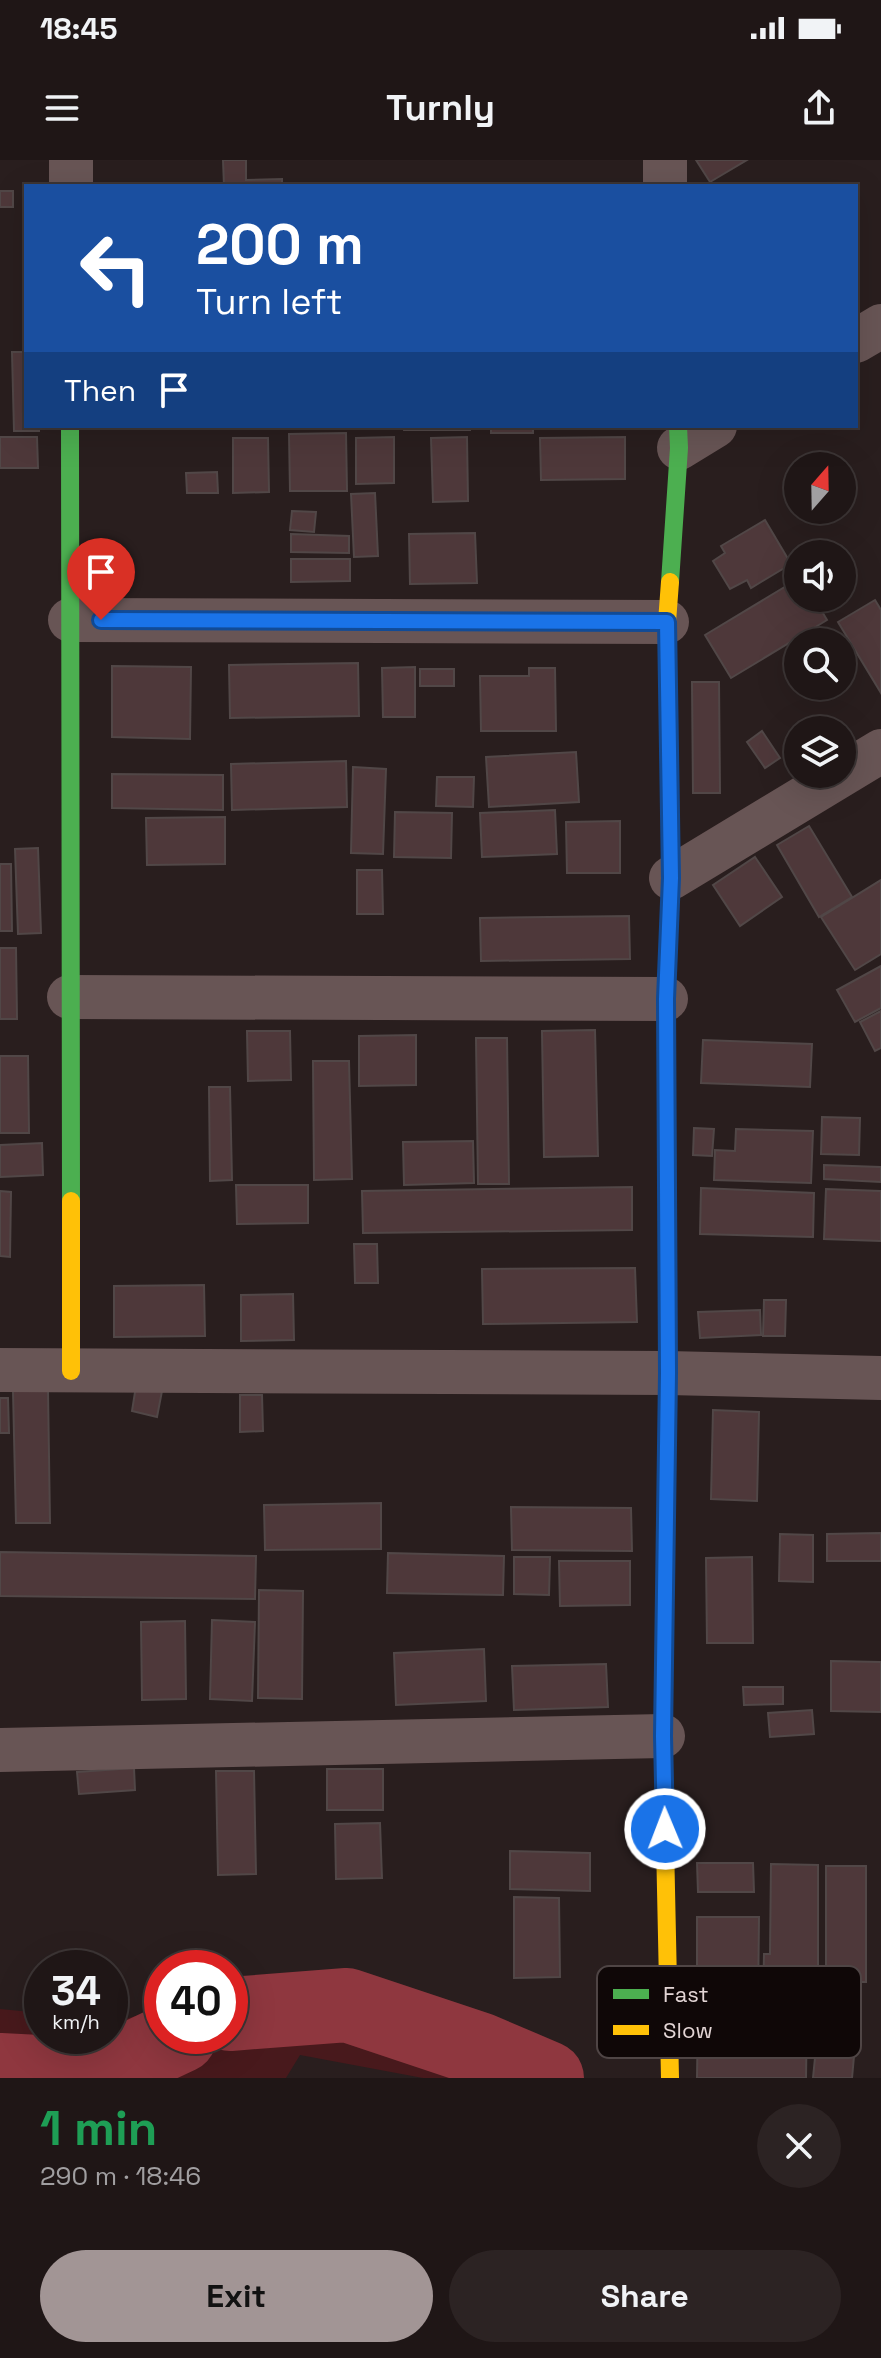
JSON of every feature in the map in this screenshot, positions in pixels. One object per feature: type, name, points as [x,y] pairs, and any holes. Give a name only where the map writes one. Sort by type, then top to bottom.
[{"type":"street","points":[[71,160],[71,184]]},
{"type":"street","points":[[665,160],[665,184]]},
{"type":"street","points":[[858,340],[881,326]]},
{"type":"street","points":[[70,428],[71,1371]]},
{"type":"street","points":[[668,1966],[663,1736],[668,1373],[666,999],[671,878],[667,622],[691,433]]},
{"type":"street","points":[[70,620],[667,622]]},
{"type":"street","points":[[671,878],[881,751]]},
{"type":"street","points":[[69,997],[666,999]]},
{"type":"street","points":[[0,1370],[668,1373],[881,1378]]},
{"type":"street","points":[[0,1750],[663,1736]]},
{"type":"street","points":[[670,2058],[670,2078]]},
{"type":"shaded area","points":[[248,1990],[443,2007],[582,2078],[423,2078],[300,2055],[286,2078],[0,2078],[0,2009],[24,2011],[24,2054],[128,2054],[128,2018],[144,2014],[144,2054],[248,2054]]},
{"type":"building","points":[[223,160],[246,160],[246,180],[282,179],[282,184],[224,184]]},
{"type":"building","points":[[696,160],[747,160],[710,182]]},
{"type":"building","points":[[0,191],[13,191],[13,207],[0,207]]},
{"type":"building","points":[[12,352],[24,352],[24,428],[39,428],[39,431],[14,431]]},
{"type":"building","points":[[404,428],[470,428],[470,430]]},
{"type":"building","points":[[491,428],[533,428],[533,433],[491,433]]},
{"type":"building","points":[[346,433],[347,491],[290,491],[289,434]]},
{"type":"building","points":[[0,437],[37,437],[38,468],[0,468]]},
{"type":"building","points":[[394,437],[394,483],[356,484],[356,438]]},
{"type":"building","points":[[467,437],[468,501],[433,502],[431,438]]},
{"type":"building","points":[[625,437],[625,479],[541,480],[540,438]]},
{"type":"building","points":[[233,438],[268,438],[269,492],[233,493]]},
{"type":"building","points":[[217,472],[218,493],[187,493],[186,473]]},
{"type":"building","points":[[375,493],[378,556],[354,557],[351,494]]},
{"type":"building","points":[[292,511],[316,512],[314,532],[290,530]]},
{"type":"building","points":[[765,520],[784,552],[784,568],[751,588],[747,580],[730,589],[713,561],[725,553],[721,546]]},
{"type":"building","points":[[475,533],[477,583],[410,584],[409,534]]},
{"type":"building","points":[[291,534],[349,536],[349,553],[291,552]]},
{"type":"building","points":[[291,559],[350,559],[350,581],[291,582]]},
{"type":"building","points":[[784,587],[784,612],[822,612],[827,620],[814,628],[784,628],[784,646],[731,678],[705,635]]},
{"type":"building","points":[[875,600],[881,610],[881,693],[856,652],[856,628],[842,628],[838,622]]},
{"type":"building","points":[[358,663],[359,716],[230,718],[229,665]]},
{"type":"building","points":[[112,666],[191,667],[190,739],[112,737]]},
{"type":"building","points":[[415,667],[415,717],[383,717],[382,668]]},
{"type":"building","points":[[529,668],[555,668],[556,731],[481,731],[480,676],[529,676]]},
{"type":"building","points":[[420,669],[454,669],[454,686],[420,686]]},
{"type":"building","points":[[692,682],[719,682],[720,793],[693,793]]},
{"type":"building","points":[[762,731],[780,758],[765,768],[747,742]]},
{"type":"building","points":[[576,752],[579,802],[489,807],[486,757]]},
{"type":"building","points":[[346,761],[347,807],[232,810],[231,764]]},
{"type":"building","points":[[353,767],[386,769],[383,854],[351,853]]},
{"type":"building","points":[[112,774],[223,775],[223,810],[112,808]]},
{"type":"building","points":[[437,777],[474,777],[473,807],[436,806]]},
{"type":"building","points":[[555,810],[557,854],[482,857],[480,813]]},
{"type":"building","points":[[395,812],[452,813],[451,858],[394,857]]},
{"type":"building","points":[[225,817],[225,864],[147,865],[146,818]]},
{"type":"building","points":[[620,821],[620,873],[567,873],[566,822]]},
{"type":"building","points":[[809,826],[852,897],[819,917],[777,845]]},
{"type":"building","points":[[38,848],[41,933],[18,934],[15,849]]},
{"type":"building","points":[[755,857],[782,897],[740,926],[713,885]]},
{"type":"building","points":[[0,864],[11,864],[12,931],[0,931]]},
{"type":"building","points":[[357,870],[382,870],[383,914],[357,914]]},
{"type":"building","points":[[881,880],[881,954],[855,970],[821,917]]},
{"type":"building","points":[[629,916],[630,959],[481,961],[480,918]]},
{"type":"building","points":[[0,948],[16,948],[17,1019],[0,1019]]},
{"type":"building","points":[[881,966],[881,1008],[855,1022],[837,990]]},
{"type":"building","points":[[881,1011],[881,1048],[875,1051],[860,1022]]},
{"type":"building","points":[[595,1030],[598,1156],[544,1157],[542,1031]]},
{"type":"building","points":[[247,1031],[290,1031],[291,1080],[248,1081]]},
{"type":"building","points":[[416,1035],[416,1085],[359,1086],[359,1036]]},
{"type":"building","points":[[476,1038],[507,1038],[509,1184],[478,1184]]},
{"type":"building","points":[[703,1040],[812,1044],[810,1087],[701,1083]]},
{"type":"building","points":[[0,1056],[28,1056],[29,1133],[0,1133]]},
{"type":"building","points":[[313,1061],[349,1061],[352,1179],[314,1180]]},
{"type":"building","points":[[209,1087],[230,1087],[232,1180],[210,1181]]},
{"type":"building","points":[[822,1117],[860,1118],[859,1155],[821,1154]]},
{"type":"building","points":[[694,1128],[714,1129],[712,1156],[693,1155]]},
{"type":"building","points":[[736,1129],[813,1131],[811,1183],[714,1180],[715,1150],[735,1151]]},
{"type":"building","points":[[473,1141],[474,1183],[404,1185],[403,1142]]},
{"type":"building","points":[[42,1143],[43,1175],[0,1177],[0,1145]]},
{"type":"building","points":[[824,1165],[881,1167],[881,1182],[824,1179]]},
{"type":"building","points":[[236,1185],[308,1185],[308,1223],[237,1224]]},
{"type":"building","points":[[632,1187],[632,1230],[363,1233],[362,1191]]},
{"type":"building","points":[[701,1188],[814,1193],[813,1237],[700,1234]]},
{"type":"building","points":[[826,1189],[881,1191],[881,1241],[824,1239]]},
{"type":"building","points":[[0,1191],[11,1192],[10,1257],[0,1256]]},
{"type":"building","points":[[354,1244],[377,1244],[378,1283],[355,1283]]},
{"type":"building","points":[[635,1268],[637,1322],[483,1324],[482,1269]]},
{"type":"building","points":[[204,1285],[205,1336],[114,1337],[114,1286]]},
{"type":"building","points":[[293,1294],[294,1340],[241,1341],[241,1295]]},
{"type":"building","points":[[764,1300],[786,1300],[785,1336],[763,1336]]},
{"type":"building","points":[[760,1310],[761,1335],[700,1338],[698,1312]]},
{"type":"building","points":[[136,1386],[162,1391],[157,1417],[132,1411]]},
{"type":"building","points":[[48,1390],[50,1523],[16,1523],[13,1391]]},
{"type":"building","points":[[240,1395],[262,1395],[263,1431],[240,1432]]},
{"type":"building","points":[[0,1398],[8,1398],[9,1433],[0,1433]]},
{"type":"building","points":[[713,1410],[759,1412],[757,1501],[711,1499]]},
{"type":"building","points":[[381,1503],[381,1549],[265,1550],[264,1505]]},
{"type":"building","points":[[511,1507],[631,1508],[632,1551],[512,1550]]},
{"type":"building","points":[[881,1533],[881,1561],[827,1561],[827,1534]]},
{"type":"building","points":[[780,1534],[813,1535],[813,1582],[779,1581]]},
{"type":"building","points":[[0,1552],[256,1556],[255,1599],[0,1596]]},
{"type":"building","points":[[388,1553],[504,1556],[503,1595],[387,1593]]},
{"type":"building","points":[[514,1557],[550,1557],[549,1595],[514,1594]]},
{"type":"building","points":[[752,1557],[753,1643],[707,1643],[706,1558]]},
{"type":"building","points":[[559,1561],[630,1561],[630,1605],[560,1606]]},
{"type":"building","points":[[259,1590],[303,1591],[302,1699],[258,1698]]},
{"type":"building","points":[[212,1620],[255,1622],[252,1701],[210,1699]]},
{"type":"building","points":[[185,1621],[186,1699],[142,1700],[141,1622]]},
{"type":"building","points":[[484,1649],[486,1701],[396,1705],[394,1653]]},
{"type":"building","points":[[831,1661],[881,1662],[881,1712],[831,1711]]},
{"type":"building","points":[[606,1664],[608,1707],[514,1710],[512,1666]]},
{"type":"building","points":[[743,1687],[783,1687],[783,1704],[744,1705]]},
{"type":"building","points":[[812,1710],[814,1734],[770,1737],[768,1713]]},
{"type":"building","points":[[134,1768],[135,1790],[79,1794],[77,1772]]},
{"type":"building","points":[[327,1769],[383,1769],[383,1810],[327,1810]]},
{"type":"building","points":[[216,1771],[254,1771],[256,1874],[218,1875]]},
{"type":"building","points":[[380,1823],[382,1878],[336,1879],[335,1824]]},
{"type":"building","points":[[510,1851],[590,1853],[590,1891],[510,1889]]},
{"type":"building","points":[[697,1863],[753,1863],[754,1892],[698,1892]]},
{"type":"building","points":[[771,1864],[818,1865],[818,1966],[764,1966],[764,1954],[770,1954]]},
{"type":"building","points":[[826,1866],[866,1866],[866,1982],[861,1982],[861,1966],[826,1966]]},
{"type":"building","points":[[514,1897],[559,1898],[560,1977],[514,1978]]},
{"type":"building","points":[[697,1917],[759,1917],[758,1966],[697,1966]]},
{"type":"building","points":[[697,2058],[806,2058],[806,2078],[697,2078]]},
{"type":"building","points":[[815,2058],[854,2058],[852,2078],[813,2078]]},
{"type":"waterway","points":[[248,2013],[347,2005],[479,2049],[547,2078]]},
{"type":"waterway","points":[[0,2070],[97,2075],[144,2053]]},
{"type":"traffic: fast","points":[[70,428],[71,1201]]},
{"type":"traffic: fast","points":[[670,582],[678,428]]},
{"type":"traffic: fast","points":[[663,1748],[667,1177]]},
{"type":"traffic: slow","points":[[667,1177],[666,999],[671,878],[667,622],[670,582]]},
{"type":"traffic: slow","points":[[71,1201],[71,1371]]},
{"type":"traffic: slow","points":[[663,1748],[668,1966]]},
{"type":"traffic: slow","points":[[670,2058],[670,2078]]},
{"type":"route","points":[[101,620],[667,622],[671,878],[666,999],[668,1373],[663,1736],[665,1829]]}]
